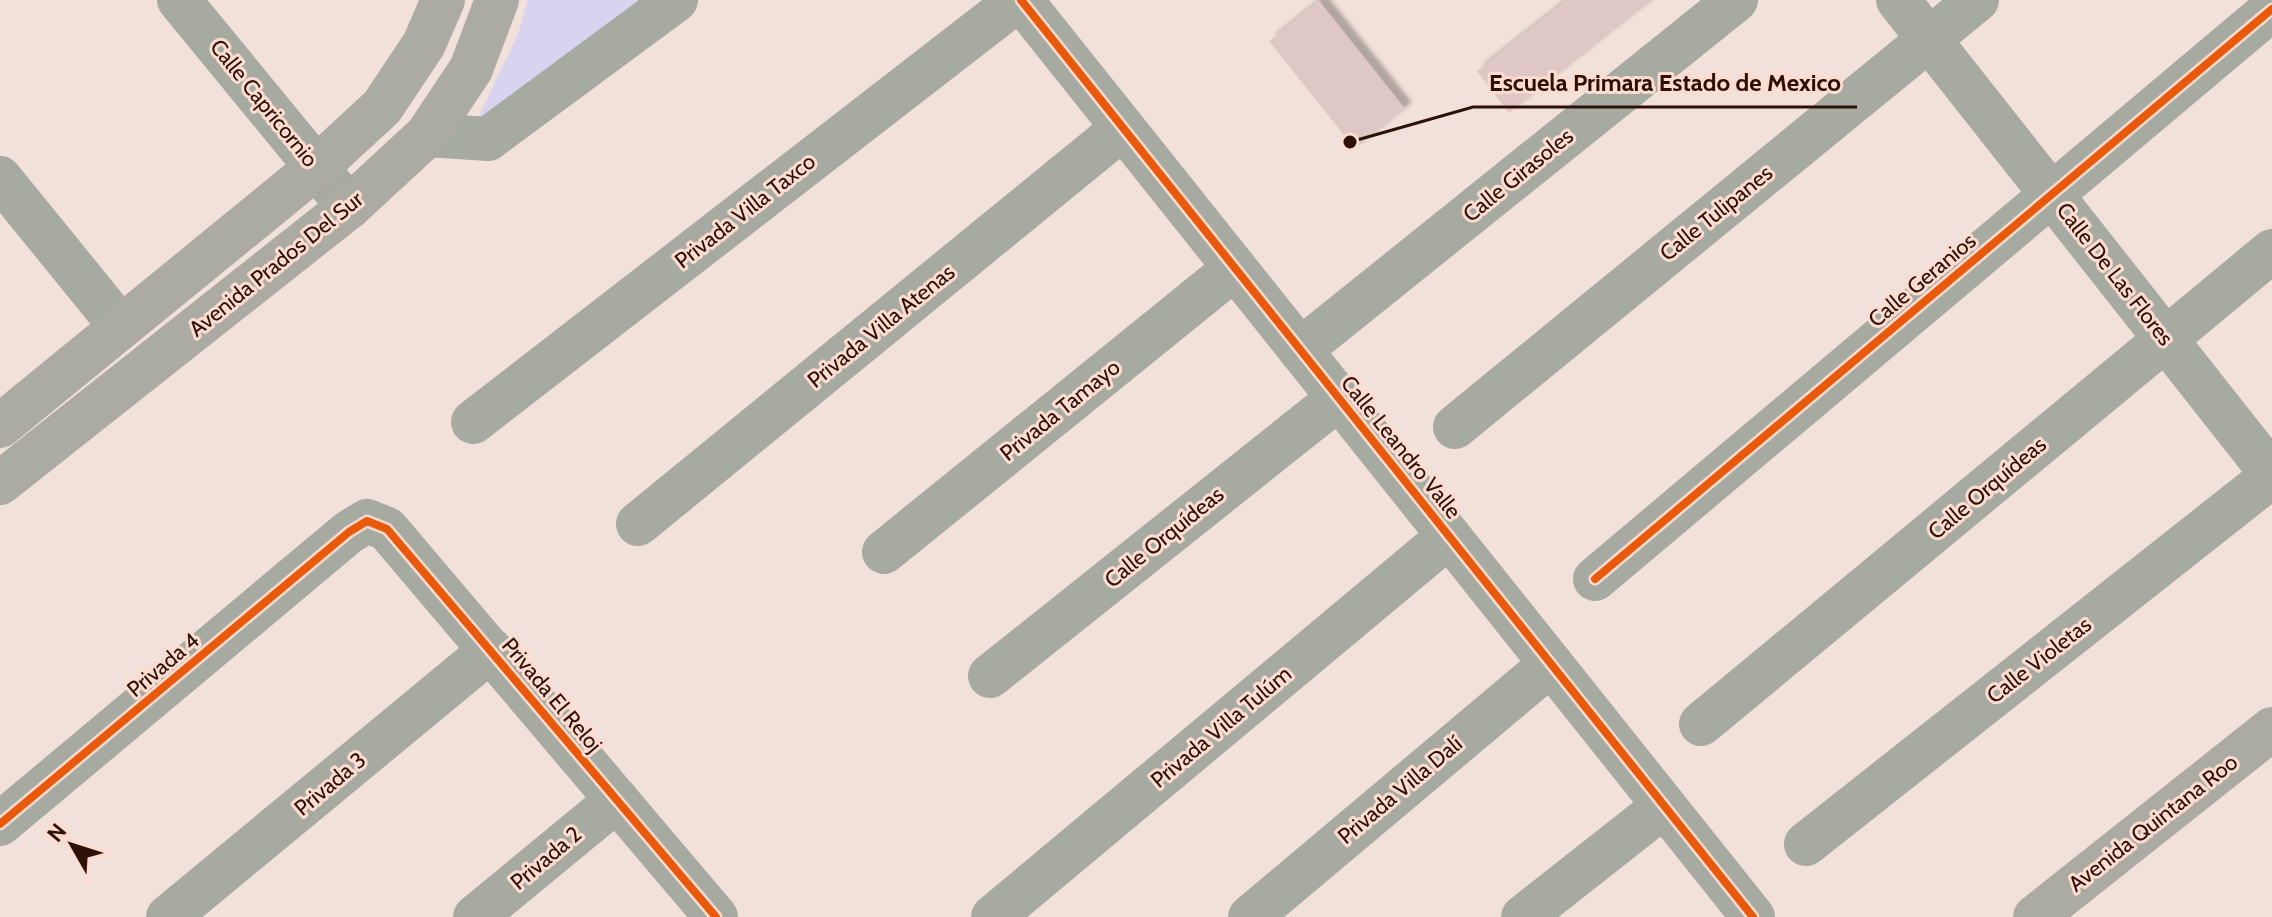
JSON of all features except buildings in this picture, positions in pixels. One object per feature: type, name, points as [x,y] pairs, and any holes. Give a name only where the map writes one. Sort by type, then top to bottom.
[{"type":"main road","points":[[0,426],[317,167],[382,107],[424,44],[443,0]]},
{"type":"main road","name":"Avenida Prados Del Sur","points":[[0,483],[349,207],[427,135],[471,69],[497,0]]},
{"type":"main road","name":"Avenida Quintana Roo","points":[[2035,917],[2271,730]]},
{"type":"street","name":"Calle Capricornio","points":[[179,0],[349,207]]},
{"type":"street","points":[[427,135],[488,139],[676,0]]},
{"type":"street","name":"Calle Leandro Valle","points":[[1019,0],[1753,917]]},
{"type":"street","name":"Privada Villa Taxco","points":[[473,422],[1019,0]]},
{"type":"street","name":"Calle Girasoles","points":[[1300,350],[1736,0]]},
{"type":"street","name":"Calle De Las Flores","points":[[1898,0],[2272,475]]},
{"type":"street","name":"Calle Tulipanes","points":[[1455,427],[1977,0]]},
{"type":"street","name":"Calle Geranios","points":[[1595,579],[2272,9]]},
{"type":"street","name":"Privada Villa Atenas","points":[[638,524],[1123,128]]},
{"type":"street","points":[[0,178],[121,327]]},
{"type":"street","name":"Calle Orquídeas","points":[[1701,724],[2272,251]]},
{"type":"street","name":"Privada Tamayo","points":[[884,552],[1235,268]]},
{"type":"street","name":"Calle Orquídeas","points":[[990,676],[1339,398]]},
{"type":"street","name":"Calle Violetas","points":[[1806,844],[2272,475]]},
{"type":"street","name":"Privada El Reloj","points":[[349,532],[367,521],[387,529],[716,917]]},
{"type":"street","name":"Privada 4","points":[[0,824],[349,532]]},
{"type":"street","name":"Privada Villa Tulúm","points":[[993,917],[1449,536]]},
{"type":"street","name":"Privada 3","points":[[168,917],[491,650]]},
{"type":"street","name":"Privada Villa Dalí","points":[[1250,917],[1551,664]]},
{"type":"street","name":"Privada 2","points":[[475,917],[617,800]]},
{"type":"street","points":[[1523,917],[1664,806]]},
{"type":"shaded area","points":[[528,0],[650,0],[486,124],[478,118],[518,34]]},
{"type":"cycle path","points":[[1021,0],[1753,917]]},
{"type":"cycle path","points":[[1595,579],[2272,9]]},
{"type":"cycle path","points":[[0,824],[349,532],[367,521],[387,529],[716,917]]},
{"type":"place","name":"Escuela Primara Estado de Mexico","points":[[1350,142]]}]
